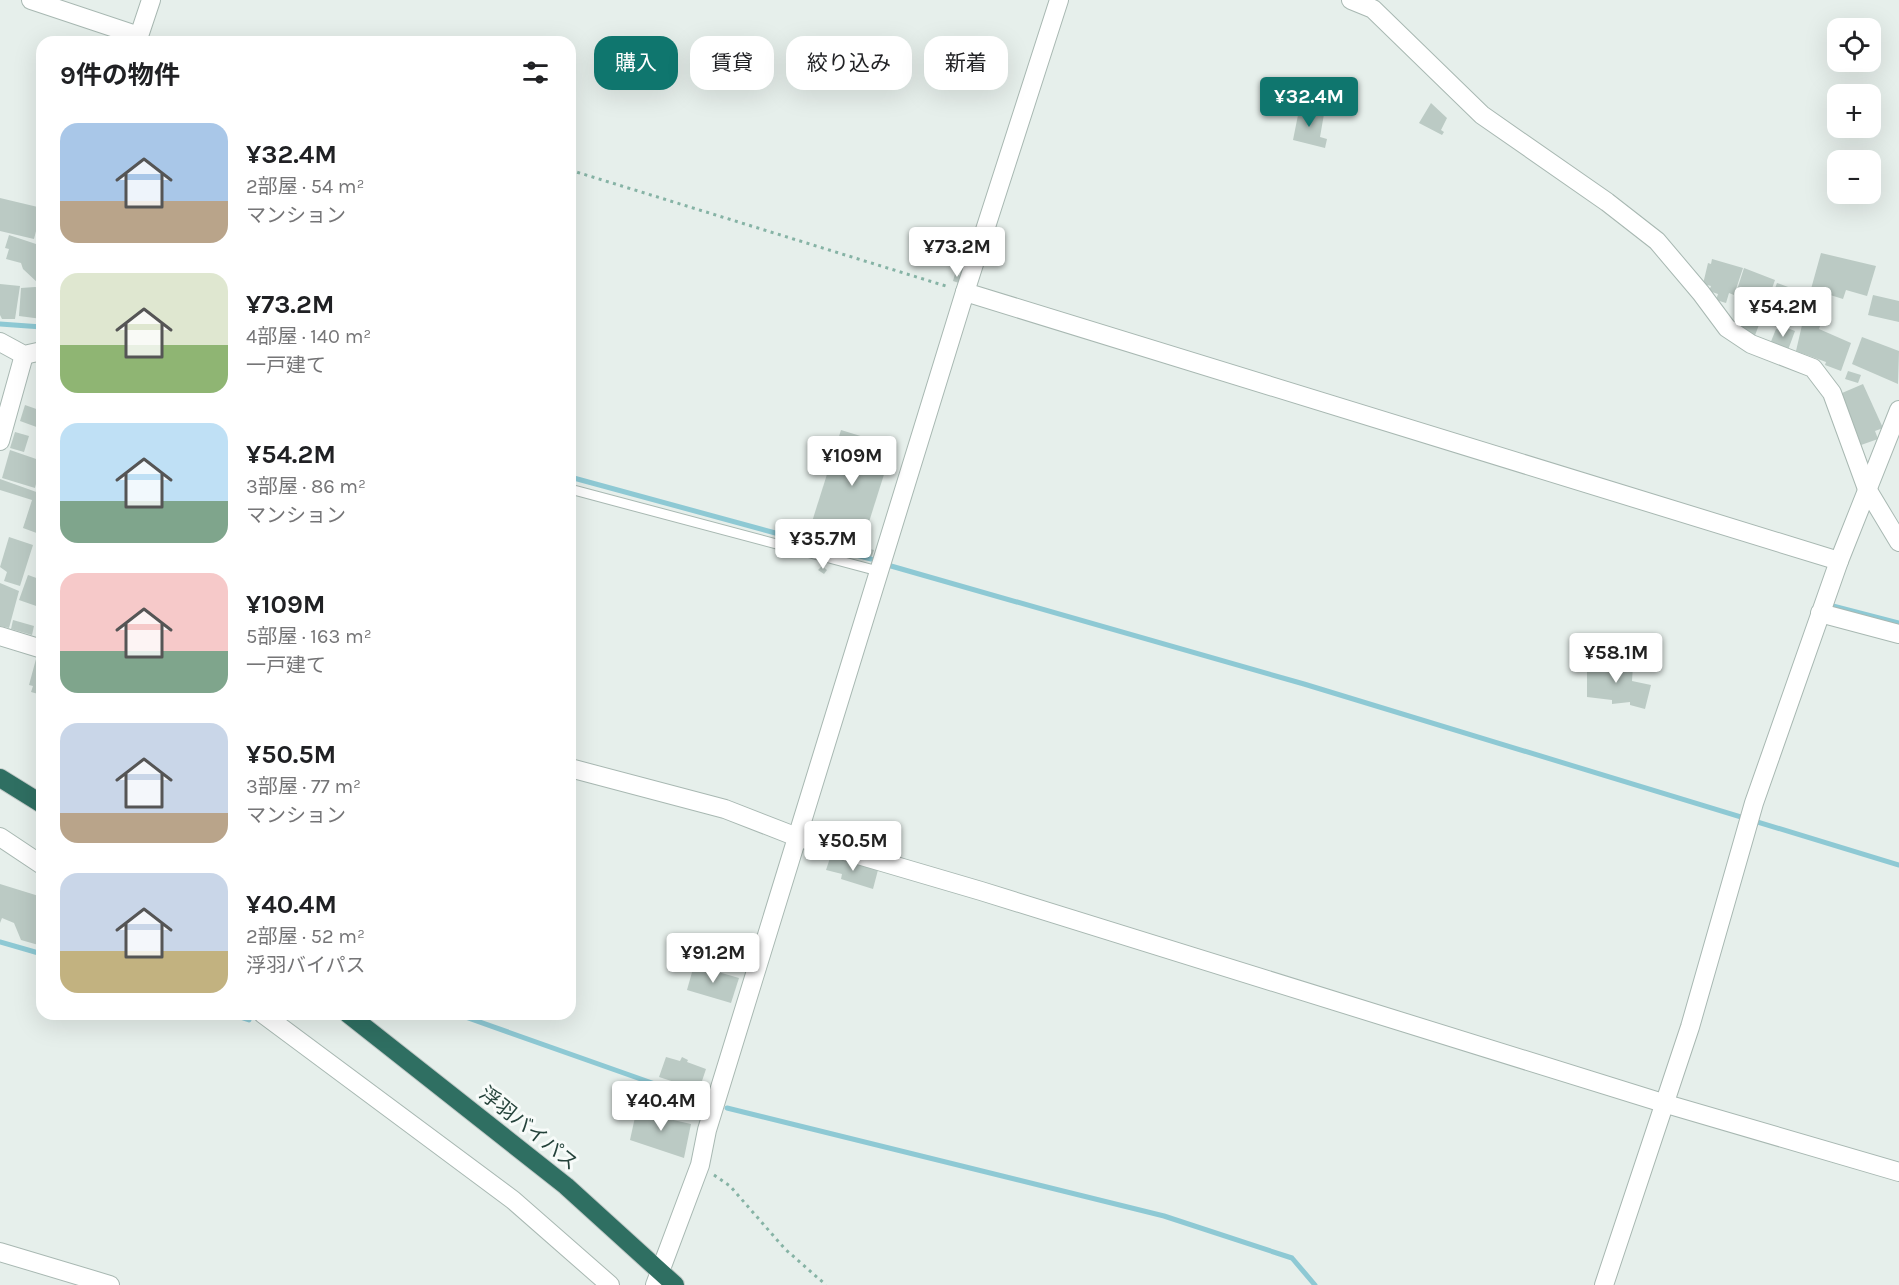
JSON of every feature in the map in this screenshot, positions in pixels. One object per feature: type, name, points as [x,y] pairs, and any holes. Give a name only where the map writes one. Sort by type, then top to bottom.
[{"type":"highway","points":[[0,778],[36,800]]},
{"type":"highway","name":"浮羽バイパス","points":[[356,1020],[566,1186],[657,1277],[675,1285]]},
{"type":"street","points":[[31,0],[130,36]]},
{"type":"street","points":[[139,36],[151,0]]},
{"type":"street","points":[[657,1277],[700,1165],[707,1130],[878,572],[1059,0]]},
{"type":"street","points":[[1352,0],[1373,9],[1482,115],[1607,202],[1657,241],[1727,328],[1751,344],[1813,368],[1832,393],[1867,489],[1899,542]]},
{"type":"street","points":[[965,292],[1839,561]]},
{"type":"street","points":[[0,342],[24,355],[36,352]]},
{"type":"street","points":[[0,441],[24,355]]},
{"type":"street","points":[[1604,1285],[1690,1027],[1754,803],[1839,561],[1899,410]]},
{"type":"street","points":[[1820,613],[1899,634]]},
{"type":"street","points":[[0,636],[36,647]]},
{"type":"street","points":[[576,770],[726,809],[797,837],[981,891],[1663,1103],[1899,1172]]},
{"type":"street","points":[[0,837],[36,861]]},
{"type":"street","points":[[271,1020],[513,1200],[609,1285]]},
{"type":"street","points":[[0,1252],[110,1285]]},
{"type":"lane","points":[[576,491],[878,572]]},
{"type":"path","points":[[576,172],[965,292]]},
{"type":"path","points":[[700,1165],[730,1186],[785,1249],[826,1285]]},
{"type":"building","points":[[1431,103],[1447,118],[1441,130],[1444,132],[1442,135],[1419,123]]},
{"type":"building","points":[[1300,105],[1310,107],[1309,111],[1324,114],[1320,137],[1327,139],[1325,148],[1293,140]]},
{"type":"building","points":[[0,198],[36,207],[34,239],[0,231]]},
{"type":"building","points":[[9,235],[36,244],[36,281],[23,269],[21,263],[6,259],[9,249],[5,248]]},
{"type":"building","points":[[1821,253],[1876,266],[1867,296],[1846,290],[1843,299],[1811,289]]},
{"type":"building","points":[[1712,259],[1743,268],[1734,295],[1729,293],[1726,303],[1716,300],[1718,294],[1709,291],[1711,286],[1703,284],[1708,263],[1711,264]]},
{"type":"building","points":[[1744,268],[1775,280],[1764,311],[1738,300],[1740,294],[1736,293]]},
{"type":"building","points":[[955,274],[961,276],[959,283],[953,281]]},
{"type":"building","points":[[1777,283],[1807,294],[1795,326],[1786,323],[1785,326],[1765,315]]},
{"type":"building","points":[[0,284],[20,286],[15,319],[2,319],[0,315]]},
{"type":"building","points":[[36,287],[36,318],[19,316],[21,288]]},
{"type":"building","points":[[1873,295],[1899,301],[1899,322],[1868,315]]},
{"type":"building","points":[[1807,298],[1827,305],[1819,329],[1851,343],[1841,371],[1825,365],[1826,362],[1796,351],[1802,325],[1798,323]]},
{"type":"building","points":[[1749,308],[1763,314],[1754,338],[1740,331]]},
{"type":"building","points":[[1782,326],[1795,331],[1788,350],[1770,344],[1776,329],[1781,330]]},
{"type":"building","points":[[1862,337],[1899,351],[1898,384],[1852,364]]},
{"type":"building","points":[[1848,371],[1861,375],[1858,383],[1845,379]]},
{"type":"building","points":[[1863,384],[1883,428],[1875,431],[1878,439],[1861,445],[1842,393]]},
{"type":"building","points":[[25,405],[36,409],[36,427],[20,421]]},
{"type":"building","points":[[841,430],[893,446],[862,544],[810,528]]},
{"type":"building","points":[[15,432],[29,436],[24,452],[10,448]]},
{"type":"building","points":[[10,450],[36,459],[35,488],[2,478]]},
{"type":"building","points":[[0,479],[36,492],[36,533],[23,528],[32,500],[0,490]]},
{"type":"building","points":[[9,537],[33,545],[20,586],[4,581],[7,572],[0,567]]},
{"type":"building","points":[[862,547],[874,550],[872,556],[860,553]]},
{"type":"building","points":[[822,566],[827,570],[824,574],[818,570]]},
{"type":"building","points":[[28,575],[36,578],[36,606],[19,600]]},
{"type":"building","points":[[0,583],[19,591],[9,628],[0,626]]},
{"type":"building","points":[[13,620],[34,626],[32,635],[11,629]]},
{"type":"building","points":[[36,659],[36,693],[31,692],[33,686],[29,685]]},
{"type":"building","points":[[1606,659],[1617,660],[1617,664],[1633,665],[1632,681],[1651,685],[1645,709],[1630,705],[1630,702],[1612,704],[1612,700],[1587,697],[1587,665],[1606,666]]},
{"type":"building","points":[[831,855],[878,870],[873,889],[841,879],[842,874],[826,870]]},
{"type":"building","points":[[0,884],[36,895],[36,944],[21,940],[14,923],[2,918],[0,923]]},
{"type":"building","points":[[694,965],[739,978],[731,1003],[687,990]]},
{"type":"building","points":[[666,1057],[680,1061],[682,1057],[688,1060],[687,1062],[706,1069],[699,1090],[659,1077]]},
{"type":"building","points":[[655,1092],[668,1096],[664,1110],[651,1106]]},
{"type":"building","points":[[637,1108],[670,1114],[669,1119],[691,1124],[684,1158],[630,1140]]},
{"type":"waterway","points":[[0,324],[36,327]]},
{"type":"waterway","points":[[576,479],[871,559]]},
{"type":"waterway","points":[[891,566],[1304,684],[1899,865]]},
{"type":"waterway","points":[[1829,605],[1899,623]]},
{"type":"waterway","points":[[0,942],[36,952]]},
{"type":"waterway","points":[[474,1020],[703,1101]]},
{"type":"waterway","points":[[727,1108],[1164,1216],[1292,1258],[1315,1285]]}]
